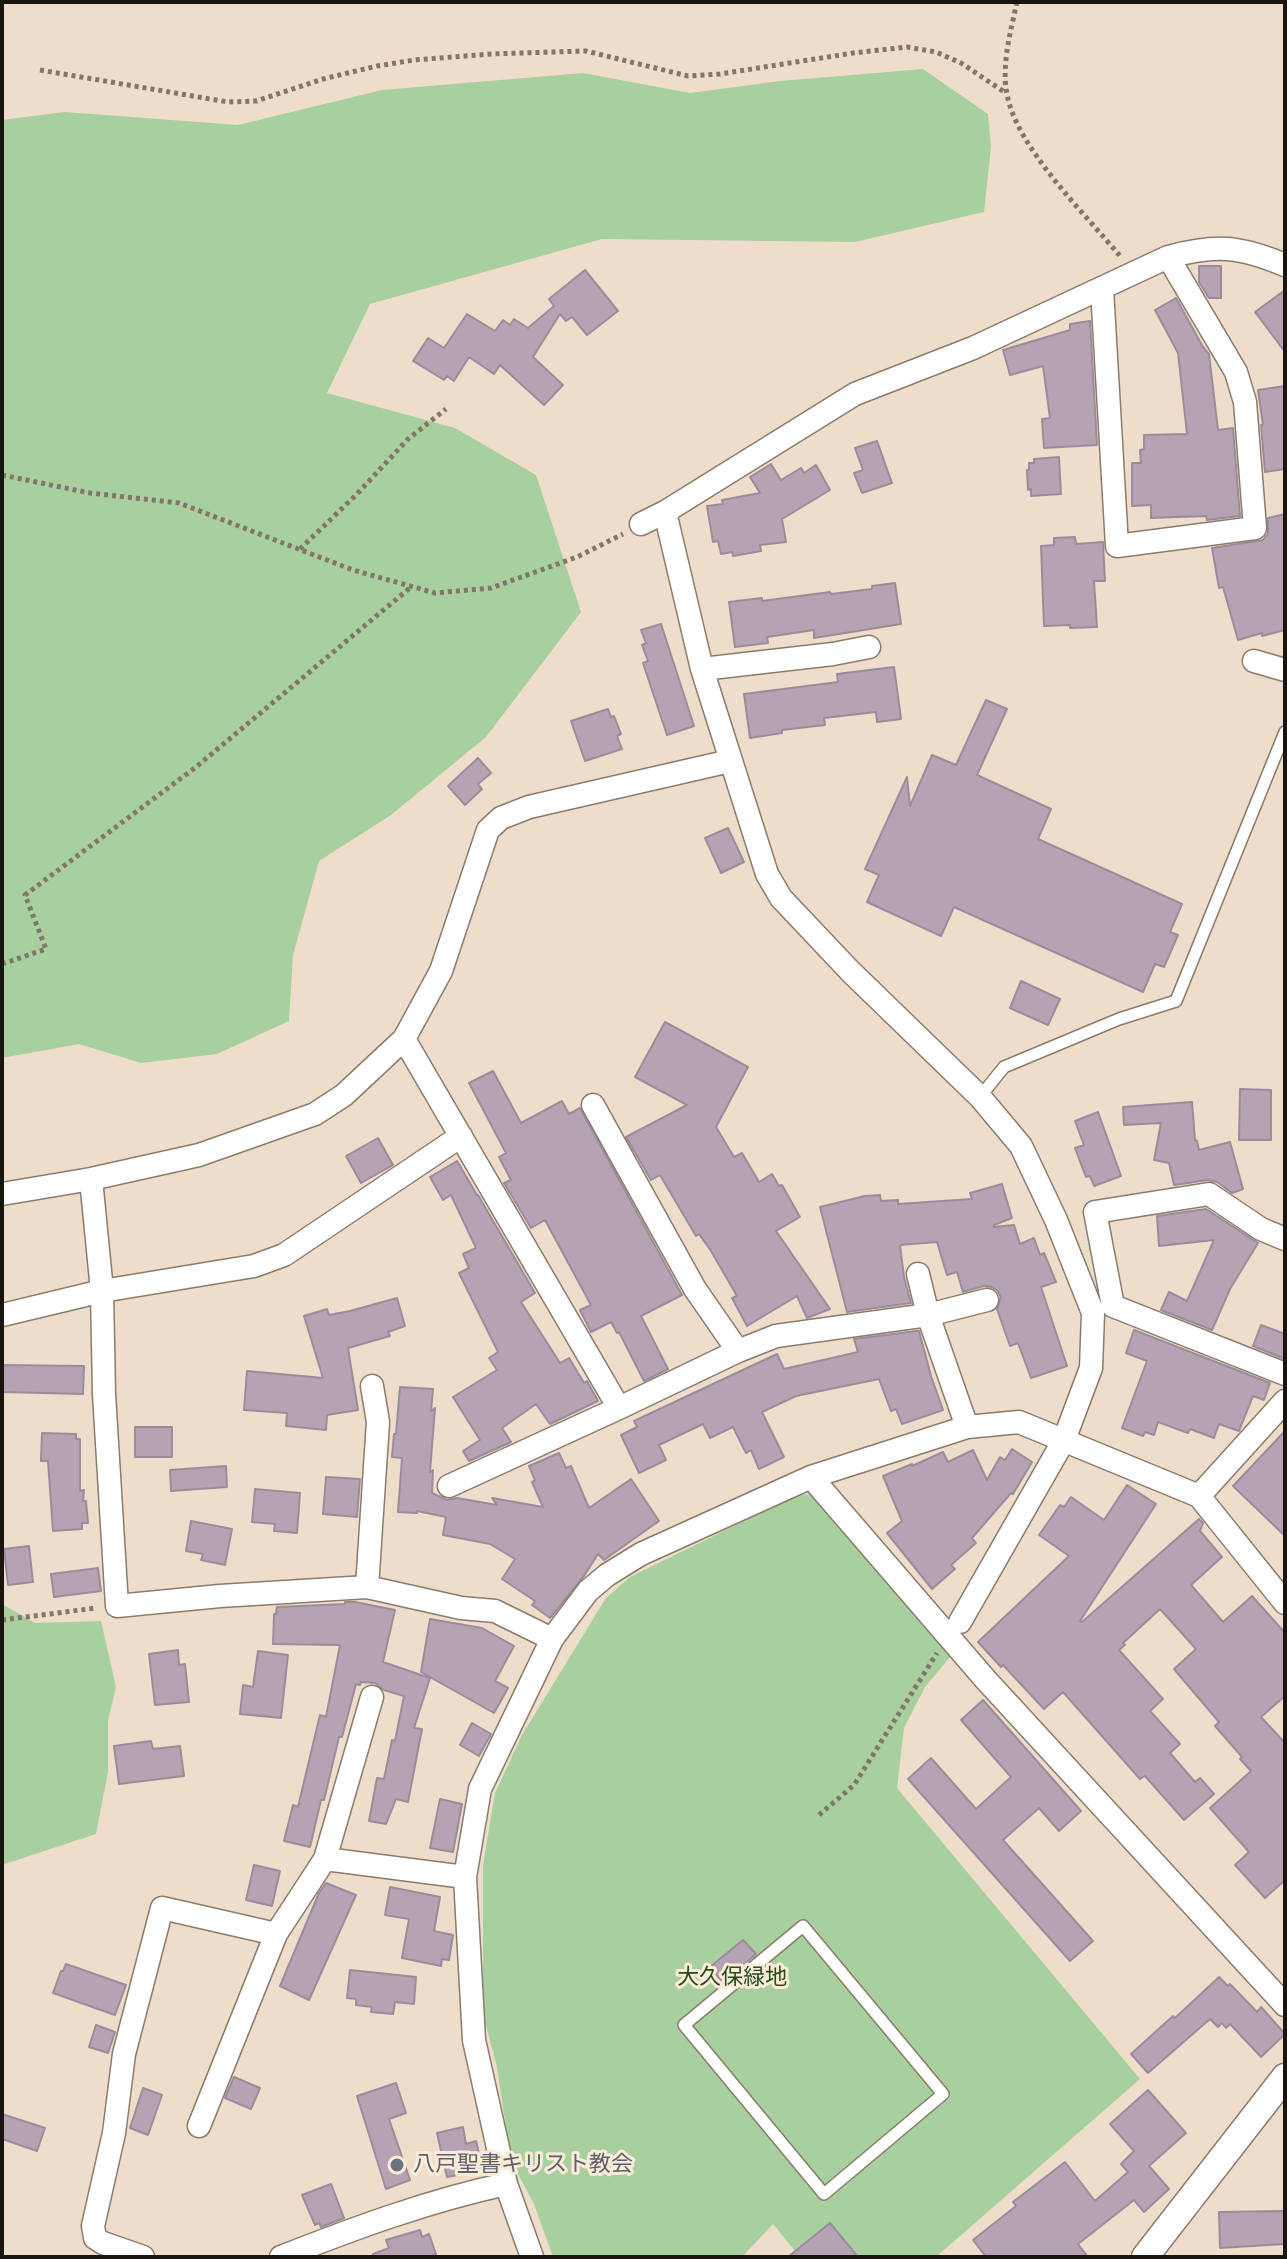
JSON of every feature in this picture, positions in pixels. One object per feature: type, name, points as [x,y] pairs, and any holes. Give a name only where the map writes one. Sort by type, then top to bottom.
[{"type":"street","points":[[641,524],[855,394],[973,348],[1168,257],[1196,249],[1215,248],[1253,252],[1285,265]]},
{"type":"street","points":[[1102,289],[1117,546],[1255,528],[1245,402],[1236,372],[1168,257]]},
{"type":"street","points":[[665,512],[702,669],[767,874],[781,898],[851,972],[980,1097],[1021,1146],[1056,1220],[1093,1313],[1091,1368],[1064,1440],[954,1629]]},
{"type":"street","points":[[702,669],[869,647]]},
{"type":"street","points":[[1254,661],[1285,670]]},
{"type":"street","points":[[2,1194],[91,1179],[199,1155],[315,1114],[344,1095],[404,1039],[441,971],[488,830],[501,818],[529,807],[730,761]]},
{"type":"street","points":[[404,1039],[619,1408]]},
{"type":"street","points":[[593,1105],[695,1289],[738,1351]]},
{"type":"street","points":[[2,1315],[102,1291],[254,1266],[284,1255],[461,1136]]},
{"type":"street","points":[[91,1179],[102,1291],[104,1394],[117,1606],[367,1587],[461,1608],[495,1611],[552,1639]]},
{"type":"street","points":[[1285,1239],[1261,1229],[1209,1194],[1095,1212],[1113,1306],[1285,1374]]},
{"type":"street","points":[[918,1274],[928,1315],[967,1427]]},
{"type":"street","points":[[449,1486],[776,1336],[928,1315],[987,1300]]},
{"type":"street","points":[[367,1587],[378,1422],[372,1386]]},
{"type":"street","points":[[1199,1496],[1285,1401]]},
{"type":"street","points":[[532,2257],[506,2184],[474,2040],[465,1877],[480,1789],[552,1639],[588,1591],[641,1554],[811,1477],[967,1427],[1019,1422],[1199,1496],[1283,1597]]},
{"type":"street","points":[[811,1477],[954,1629],[1285,2005]]},
{"type":"street","points":[[199,2126],[276,1934],[325,1859],[372,1697]]},
{"type":"street","points":[[325,1859],[465,1877]]},
{"type":"street","points":[[143,2257],[103,2243],[95,2238],[93,2226],[114,2133],[124,2054],[162,1908],[276,1934]]},
{"type":"street","points":[[1145,2257],[1285,2077]]},
{"type":"street","points":[[281,2257],[378,2219],[506,2184]]},
{"type":"lane","points":[[980,1097],[1004,1067],[1119,1019],[1176,1001],[1285,732]]},
{"type":"lane","points":[[803,1926],[943,2094],[824,2194],[684,2025],[803,1926]]},
{"type":"path","points":[[1017,2],[1007,46],[1006,93],[1017,127],[1038,158],[1134,272]]},
{"type":"path","points":[[40,70],[228,102],[256,101],[323,79],[377,66],[460,56],[586,51],[688,76],[907,47],[936,52],[961,63],[1006,93]]},
{"type":"path","points":[[299,550],[408,439],[446,409]]},
{"type":"path","points":[[2,475],[90,493],[179,503],[353,570],[435,593],[491,588],[577,557],[641,524]]},
{"type":"path","points":[[2,964],[46,949],[25,895],[196,767],[411,587]]},
{"type":"path","points":[[2,1620],[117,1606]]},
{"type":"path","points":[[819,1815],[854,1785],[954,1629]]},
{"type":"green space","points":[[923,69],[988,114],[991,147],[984,212],[855,242],[602,239],[370,304],[327,393],[455,428],[536,475],[581,612],[486,737],[391,815],[319,861],[293,955],[289,1021],[217,1054],[141,1063],[79,1044],[2,1058],[2,120],[65,112],[238,125],[382,90],[583,73],[690,93],[780,81]]},
{"type":"green space","name":"大久保緑地","points":[[813,1494],[951,1656],[925,1687],[904,1728],[897,1788],[1140,2079],[936,2257],[800,2257],[773,2224],[742,2257],[553,2257],[534,2204],[511,2161],[497,2067],[483,2014],[483,1865],[495,1793],[522,1735],[606,1598],[630,1577],[797,1495]]},
{"type":"green space","points":[[2,1604],[35,1623],[101,1621],[116,1687],[108,1720],[108,1772],[96,1834],[2,1865]]},
{"type":"building","points":[[1199,266],[1221,266],[1221,298],[1209,298],[1199,282]]},
{"type":"building","points":[[585,270],[618,311],[587,335],[572,317],[566,321],[560,314],[533,357],[563,385],[544,405],[500,365],[494,374],[469,357],[454,381],[447,376],[444,380],[413,361],[428,338],[444,348],[467,314],[495,331],[503,320],[510,325],[514,319],[528,328],[554,306],[549,299]]},
{"type":"building","points":[[1285,290],[1285,352],[1255,312]]},
{"type":"building","points":[[1176,298],[1209,354],[1218,430],[1233,428],[1240,516],[1207,520],[1206,516],[1151,518],[1151,505],[1132,506],[1132,463],[1141,463],[1144,435],[1187,434],[1178,353],[1155,310]]},
{"type":"building","points":[[1090,321],[1097,445],[1044,448],[1042,419],[1050,418],[1043,366],[1010,375],[1003,350],[1070,330],[1070,324]]},
{"type":"building","points":[[1285,386],[1285,469],[1265,472],[1258,390]]},
{"type":"building","points":[[877,441],[892,483],[862,493],[854,473],[863,470],[855,448]]},
{"type":"building","points":[[1059,457],[1061,494],[1031,496],[1031,489],[1028,490],[1029,463],[1034,463],[1034,459]]},
{"type":"building","points":[[771,464],[781,480],[801,468],[804,473],[816,465],[830,490],[782,519],[786,542],[760,545],[761,551],[733,556],[732,552],[721,554],[718,541],[713,542],[707,506],[760,493],[750,477]]},
{"type":"building","points":[[1285,514],[1285,630],[1238,640],[1223,587],[1219,588],[1212,548],[1263,540],[1268,533],[1268,518]]},
{"type":"building","points":[[1075,537],[1076,544],[1103,542],[1105,581],[1094,581],[1097,627],[1044,626],[1041,546],[1054,545],[1054,538]]},
{"type":"building","points":[[895,583],[901,624],[814,638],[814,630],[767,637],[768,643],[735,647],[729,602],[831,594]]},
{"type":"building","points":[[661,624],[694,726],[667,735],[643,663],[648,661],[641,630]]},
{"type":"building","points":[[894,667],[901,719],[877,722],[876,712],[824,718],[825,725],[782,730],[782,733],[750,738],[744,694],[838,682],[837,674]]},
{"type":"building","points":[[986,700],[1007,709],[977,775],[1051,809],[1038,839],[1182,904],[1170,932],[1178,935],[1164,967],[1155,964],[1143,992],[954,907],[941,936],[867,902],[879,875],[865,869],[907,777],[910,806],[932,755],[956,765]]},
{"type":"building","points":[[608,709],[621,734],[617,736],[622,749],[585,761],[571,721]]},
{"type":"building","points":[[478,758],[491,773],[478,784],[482,789],[465,805],[448,786]]},
{"type":"building","points":[[728,828],[744,862],[721,873],[705,838]]},
{"type":"building","points":[[1021,981],[1060,999],[1048,1025],[1010,1008]]},
{"type":"building","points":[[665,1022],[748,1067],[716,1127],[734,1157],[742,1153],[759,1182],[772,1174],[779,1186],[782,1185],[800,1217],[776,1231],[830,1309],[807,1318],[797,1296],[747,1326],[732,1298],[737,1296],[711,1251],[699,1234],[696,1236],[660,1175],[651,1180],[626,1137],[687,1105],[635,1077]]},
{"type":"building","points":[[493,1071],[521,1123],[562,1101],[569,1114],[580,1108],[682,1295],[641,1316],[668,1369],[644,1381],[611,1322],[591,1332],[580,1310],[591,1305],[545,1220],[531,1228],[504,1183],[511,1180],[499,1157],[506,1153],[469,1083]]},
{"type":"building","points":[[1240,1089],[1271,1090],[1271,1140],[1239,1140]]},
{"type":"building","points":[[1192,1102],[1195,1140],[1199,1150],[1230,1142],[1243,1189],[1232,1193],[1217,1182],[1208,1180],[1174,1185],[1169,1163],[1154,1160],[1161,1123],[1124,1125],[1123,1107]]},
{"type":"building","points":[[1098,1112],[1121,1176],[1094,1186],[1090,1176],[1086,1177],[1075,1148],[1084,1145],[1075,1121]]},
{"type":"building","points":[[378,1138],[393,1165],[361,1183],[346,1156]]},
{"type":"building","points":[[457,1161],[535,1293],[521,1302],[560,1363],[569,1358],[598,1401],[550,1424],[536,1404],[502,1428],[511,1442],[469,1461],[463,1451],[480,1440],[453,1397],[497,1370],[489,1358],[498,1352],[459,1273],[469,1268],[463,1254],[476,1248],[451,1195],[443,1200],[430,1177]]},
{"type":"building","points":[[1002,1184],[1012,1218],[994,1227],[1014,1225],[1020,1244],[1034,1238],[1040,1255],[1044,1253],[1056,1282],[1041,1287],[1067,1366],[1031,1378],[1018,1343],[1010,1346],[997,1309],[1001,1297],[998,1291],[984,1286],[963,1292],[957,1272],[947,1275],[937,1242],[900,1245],[911,1303],[847,1312],[820,1207],[880,1195],[881,1201],[898,1200],[898,1204],[972,1199],[970,1193]]},
{"type":"building","points":[[1206,1209],[1258,1243],[1230,1289],[1212,1330],[1161,1310],[1169,1292],[1187,1301],[1214,1240],[1159,1246],[1157,1216]]},
{"type":"building","points":[[397,1298],[405,1326],[388,1332],[390,1336],[348,1348],[358,1410],[327,1415],[326,1430],[286,1426],[287,1413],[244,1410],[247,1371],[323,1378],[304,1316],[327,1309],[329,1315],[350,1311]]},
{"type":"building","points":[[1261,1325],[1285,1334],[1285,1359],[1253,1346]]},
{"type":"building","points":[[1134,1330],[1270,1383],[1264,1400],[1253,1396],[1239,1431],[1219,1424],[1214,1438],[1158,1422],[1154,1435],[1145,1432],[1143,1436],[1122,1428],[1147,1361],[1126,1353]]},
{"type":"building","points":[[919,1331],[943,1410],[902,1424],[896,1409],[891,1411],[879,1379],[796,1396],[762,1412],[784,1457],[759,1469],[751,1450],[746,1453],[733,1427],[710,1438],[703,1424],[659,1445],[666,1460],[639,1473],[621,1435],[637,1427],[634,1421],[777,1354],[784,1369],[858,1352],[854,1339]]},
{"type":"building","points":[[2,1365],[84,1366],[83,1394],[2,1392]]},
{"type":"building","points":[[400,1387],[433,1389],[432,1493],[447,1500],[457,1498],[497,1505],[492,1498],[543,1507],[529,1466],[559,1453],[566,1468],[571,1466],[589,1508],[631,1479],[659,1521],[604,1560],[598,1554],[550,1618],[532,1605],[535,1601],[502,1579],[515,1559],[490,1544],[443,1535],[446,1517],[417,1511],[398,1512],[402,1458],[392,1457]]},
{"type":"building","points":[[135,1427],[172,1427],[172,1457],[135,1457]]},
{"type":"building","points":[[1285,1431],[1285,1536],[1233,1486]]},
{"type":"building","points":[[42,1433],[76,1434],[76,1439],[80,1439],[80,1491],[84,1490],[88,1523],[82,1523],[82,1529],[53,1531],[48,1461],[41,1461]]},
{"type":"building","points":[[1012,1449],[1032,1462],[1013,1494],[972,1538],[976,1543],[951,1565],[955,1569],[932,1589],[887,1533],[902,1521],[883,1476],[943,1452],[948,1462],[973,1450],[987,1480],[1000,1457],[1005,1460]]},
{"type":"building","points":[[226,1466],[227,1487],[171,1491],[170,1470]]},
{"type":"building","points":[[326,1477],[360,1479],[357,1517],[323,1514]]},
{"type":"building","points":[[1127,1485],[1156,1504],[1080,1621],[1199,1519],[1203,1523],[1200,1531],[1222,1557],[1191,1585],[1223,1622],[1252,1596],[1285,1633],[1285,1696],[1261,1717],[1285,1743],[1285,1880],[1265,1898],[1235,1865],[1249,1852],[1210,1808],[1251,1771],[1215,1726],[1219,1722],[1174,1669],[1196,1649],[1160,1609],[1119,1650],[1163,1699],[1150,1711],[1180,1744],[1170,1753],[1195,1782],[1200,1778],[1214,1794],[1184,1820],[1145,1776],[1140,1779],[1063,1692],[1044,1709],[978,1642],[1069,1556],[1039,1535],[1060,1505],[1064,1507],[1071,1497],[1104,1520]]},
{"type":"building","points":[[255,1489],[300,1493],[297,1533],[274,1531],[275,1524],[252,1522]]},
{"type":"building","points":[[191,1521],[232,1529],[225,1565],[201,1560],[203,1554],[186,1551]]},
{"type":"building","points":[[29,1546],[33,1582],[8,1585],[4,1549]]},
{"type":"building","points":[[98,1568],[101,1591],[54,1597],[51,1574]]},
{"type":"building","points":[[345,1602],[395,1610],[383,1662],[430,1678],[414,1728],[422,1729],[408,1802],[396,1799],[386,1824],[369,1821],[377,1778],[384,1779],[404,1696],[384,1690],[375,1683],[356,1684],[310,1847],[284,1841],[293,1805],[298,1807],[320,1715],[326,1717],[340,1645],[273,1644],[274,1614],[277,1607]]},
{"type":"building","points":[[430,1619],[482,1628],[514,1646],[495,1681],[508,1688],[494,1713],[421,1672]]},
{"type":"building","points":[[178,1650],[179,1665],[185,1664],[189,1702],[155,1705],[149,1654]]},
{"type":"building","points":[[258,1651],[288,1655],[281,1718],[240,1714],[243,1685],[253,1687]]},
{"type":"building","points":[[983,1700],[1081,1811],[1059,1831],[1039,1808],[1003,1840],[1093,1941],[1070,1961],[908,1779],[931,1758],[976,1809],[1011,1777],[961,1720]]},
{"type":"building","points":[[472,1723],[491,1734],[479,1756],[460,1745]]},
{"type":"building","points":[[151,1741],[153,1749],[180,1746],[184,1776],[119,1784],[114,1746]]},
{"type":"building","points":[[440,1799],[462,1804],[453,1852],[430,1848]]},
{"type":"building","points":[[254,1865],[280,1871],[272,1906],[246,1900]]},
{"type":"building","points":[[326,1883],[356,1895],[309,2000],[280,1986]]},
{"type":"building","points":[[390,1887],[440,1897],[434,1931],[453,1935],[449,1960],[442,1959],[441,1966],[402,1958],[409,1919],[385,1915]]},
{"type":"building","points":[[743,1940],[756,1954],[723,1982],[710,1967]]},
{"type":"building","points":[[66,1964],[126,1985],[115,2015],[53,1993]]},
{"type":"building","points":[[350,1970],[416,1977],[414,2004],[395,2002],[393,2014],[371,2012],[372,2007],[356,2005],[356,1999],[347,1998]]},
{"type":"building","points":[[1219,1977],[1257,2012],[1261,2007],[1285,2034],[1261,2057],[1230,2024],[1226,2028],[1222,2023],[1218,2027],[1210,2019],[1148,2073],[1131,2054]]},
{"type":"building","points":[[96,2025],[115,2032],[108,2053],[89,2047]]},
{"type":"building","points":[[234,2077],[260,2088],[251,2109],[225,2098]]},
{"type":"building","points":[[396,2083],[406,2113],[389,2119],[410,2180],[386,2189],[357,2096]]},
{"type":"building","points":[[143,2088],[162,2095],[148,2135],[130,2128]]},
{"type":"building","points":[[1148,2090],[1186,2133],[1149,2166],[1169,2189],[1144,2212],[1134,2200],[1078,2244],[1088,2257],[986,2257],[973,2240],[1016,2206],[1013,2202],[1065,2162],[1095,2201],[1128,2172],[1121,2164],[1134,2151],[1110,2124]]},
{"type":"building","points":[[2,2114],[45,2128],[37,2151],[2,2139]]},
{"type":"building","points":[[463,2127],[466,2144],[476,2141],[483,2170],[447,2177],[437,2133]]},
{"type":"building","points":[[331,2184],[344,2218],[321,2227],[319,2223],[315,2225],[302,2195]]},
{"type":"building","points":[[1285,2211],[1285,2244],[1220,2248],[1219,2212]]},
{"type":"building","points":[[830,2223],[858,2257],[788,2257]]},
{"type":"building","points":[[420,2230],[422,2237],[429,2234],[436,2254],[428,2257],[373,2257],[373,2254],[389,2248],[386,2240]]},
{"type":"place","name":"八戸聖書キリスト教会","points":[[397,2165]]}]
